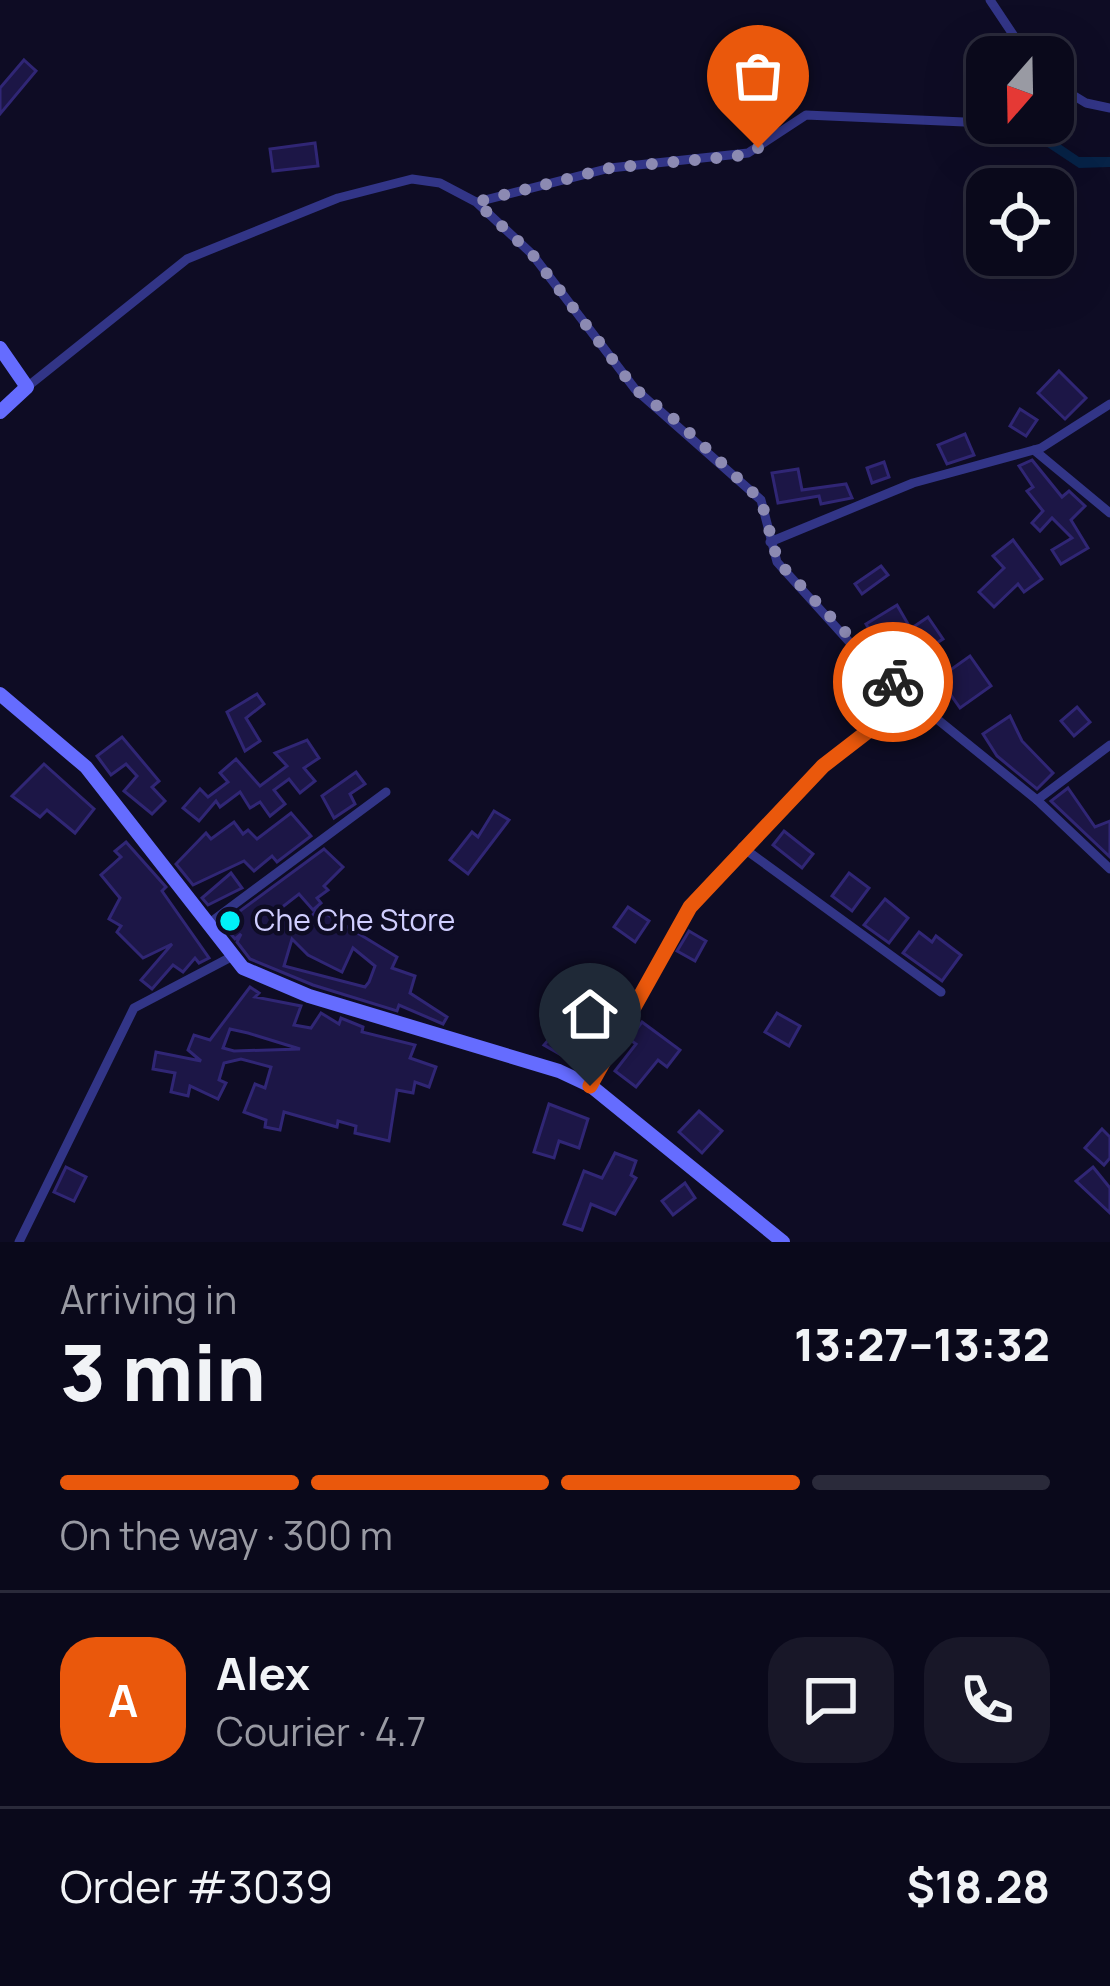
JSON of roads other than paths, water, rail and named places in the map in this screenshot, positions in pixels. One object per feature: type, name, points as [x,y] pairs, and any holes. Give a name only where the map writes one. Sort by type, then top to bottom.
[{"type":"street","points":[[990,0],[1014,36]]},
{"type":"street","points":[[1074,96],[1110,108]]},
{"type":"street","points":[[476,202],[610,168],[748,153],[806,115],[966,121]]},
{"type":"street","points":[[0,412],[187,259],[295,212],[412,179],[440,183],[476,202],[532,254],[635,389],[678,422],[761,500],[770,542],[793,581],[863,657],[1037,800],[1110,869]]},
{"type":"street","points":[[0,348],[27,387]]},
{"type":"street","points":[[770,542],[913,483],[1004,454],[1034,450],[1110,404]]},
{"type":"street","points":[[1034,450],[1110,513]]},
{"type":"street","points":[[0,694],[86,767],[161,856],[231,957],[262,979],[559,1071],[590,1086],[783,1242]]},
{"type":"street","points":[[590,1086],[690,907],[823,766],[911,698]]},
{"type":"street","points":[[1037,800],[1110,745]]},
{"type":"street","points":[[208,924],[386,792]]},
{"type":"street","points":[[742,847],[941,992]]},
{"type":"street","points":[[19,1242],[134,1008],[231,957]]},
{"type":"water","points":[[1043,144],[1060,144],[1079,157],[1110,157],[1110,167],[1079,168]]},
{"type":"place","name":"Che Che Store","points":[[230,921]]}]
